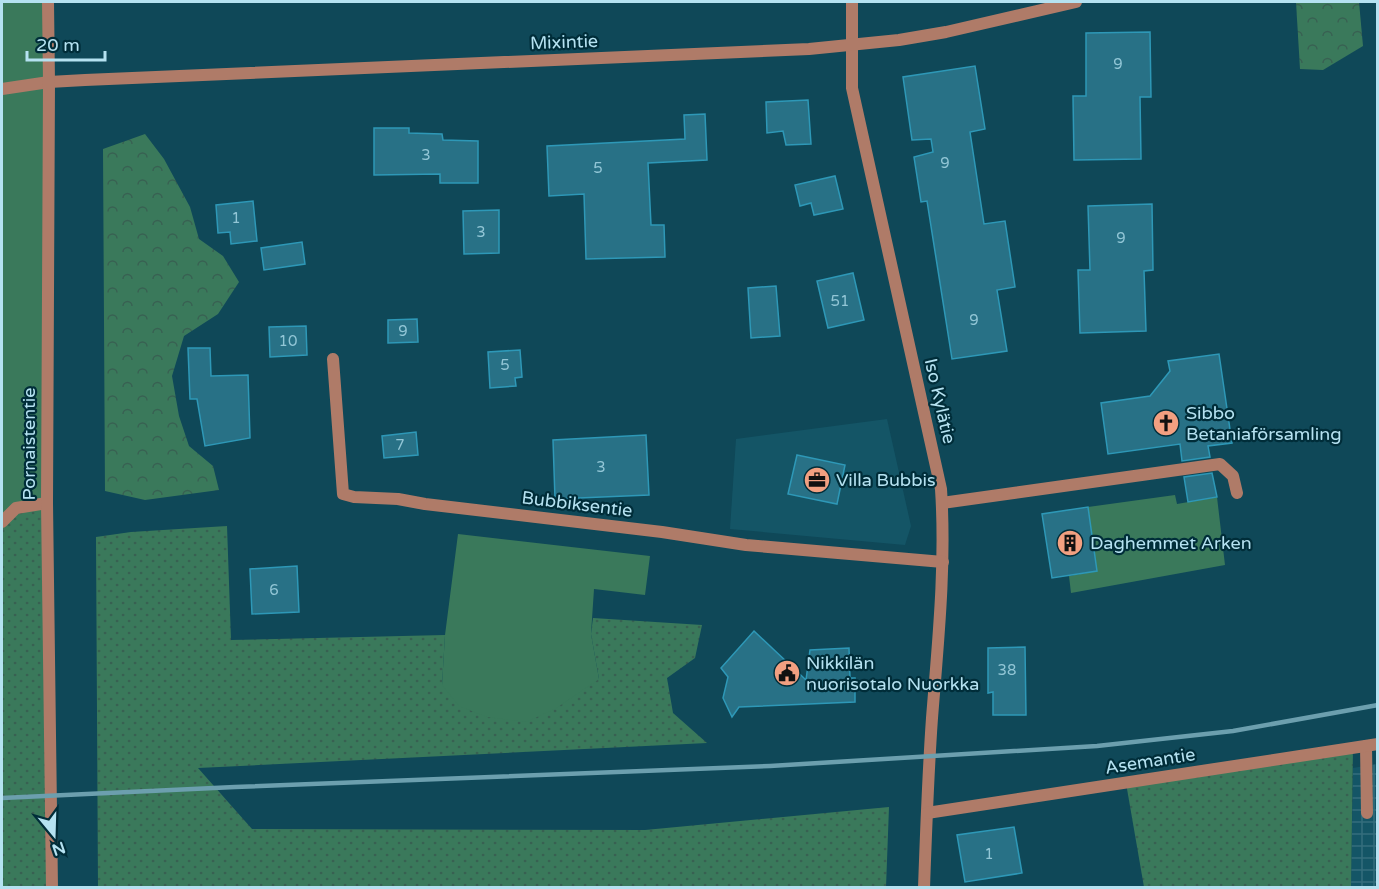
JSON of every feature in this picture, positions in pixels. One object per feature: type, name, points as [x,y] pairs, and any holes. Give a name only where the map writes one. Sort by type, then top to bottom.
[{"type":"street","name":"Pornaistentie","points":[[48,2],[47,503],[52,888]]},
{"type":"street","name":"Iso Kylätie","points":[[852,2],[852,88],[941,489],[943,562],[929,757],[924,888]]},
{"type":"street","name":"Mixintie","points":[[2,89],[49,82],[810,50],[946,32],[1057,4],[1076,2]]},
{"type":"street","name":"Bubbiksentie","points":[[333,359],[343,494],[650,530],[746,545],[943,562]]},
{"type":"street","points":[[942,503],[1220,464],[1233,476],[1237,494]]},
{"type":"street","points":[[2,522],[16,508],[47,503]]},
{"type":"street","points":[[1367,813],[1372,745]]},
{"type":"street","name":"Asemantie","points":[[927,813],[1372,745]]},
{"type":"shaded area","points":[[887,419],[911,526],[905,545],[730,529],[736,439]]},
{"type":"shaded area","points":[[1377,764],[1377,887],[1351,888],[1353,768]]},
{"type":"green space","points":[[2,2],[46,2],[47,503],[16,508],[2,522]]},
{"type":"green space","points":[[1296,2],[1359,2],[1363,46],[1323,70],[1300,69]]},
{"type":"green space","points":[[145,134],[164,159],[190,207],[199,239],[223,256],[239,282],[218,314],[184,336],[172,376],[179,416],[189,446],[213,466],[219,490],[145,500],[105,491],[103,149]]},
{"type":"green space","points":[[1175,495],[1177,504],[1217,497],[1225,565],[1071,593],[1069,576],[1097,571],[1088,507]]},
{"type":"green space","points":[[47,503],[52,887],[2,888],[2,522],[16,508]]},
{"type":"green space","points":[[227,526],[231,640],[445,635],[442,685],[599,679],[591,634],[593,618],[702,625],[695,658],[667,678],[673,713],[707,743],[198,768],[252,829],[645,830],[889,807],[886,887],[98,887],[96,537],[131,532]]},
{"type":"green space","points":[[458,534],[650,556],[645,595],[594,589],[591,634],[599,679],[555,709],[526,722],[487,717],[459,706],[442,685],[445,635]]},
{"type":"green space","points":[[1353,748],[1351,887],[1144,887],[1126,783]]},
{"type":"building","points":[[1150,32],[1151,97],[1140,97],[1141,159],[1074,160],[1073,96],[1086,96],[1086,33]]},
{"type":"building","points":[[975,66],[985,129],[970,132],[984,224],[1005,221],[1015,287],[997,290],[1007,351],[952,359],[927,201],[921,202],[914,157],[933,152],[931,139],[912,140],[903,77]]},
{"type":"building","points":[[808,100],[811,144],[786,145],[783,131],[767,133],[766,102]]},
{"type":"building","points":[[705,114],[707,160],[648,163],[651,225],[664,225],[665,257],[586,259],[584,194],[549,196],[547,146],[685,139],[684,115]]},
{"type":"building","points":[[374,128],[409,128],[409,133],[442,134],[443,140],[478,141],[478,183],[440,183],[440,174],[374,175]]},
{"type":"building","points":[[835,176],[843,209],[814,215],[811,203],[800,206],[795,185]]},
{"type":"building","points":[[253,201],[257,241],[231,244],[230,232],[218,233],[216,205]]},
{"type":"building","points":[[1152,204],[1153,270],[1144,271],[1146,331],[1080,333],[1078,270],[1090,270],[1088,206]]},
{"type":"building","points":[[499,210],[499,253],[464,254],[463,211]]},
{"type":"building","points":[[302,242],[305,264],[264,270],[261,248]]},
{"type":"building","points":[[853,273],[864,320],[828,328],[817,281]]},
{"type":"building","points":[[776,286],[780,336],[751,338],[748,288]]},
{"type":"building","points":[[417,319],[418,342],[388,343],[388,320]]},
{"type":"building","points":[[306,326],[307,355],[270,357],[269,327]]},
{"type":"building","points":[[188,348],[210,348],[211,376],[248,375],[250,438],[205,446],[197,399],[190,399]]},
{"type":"building","points":[[520,350],[522,377],[515,378],[516,386],[490,388],[488,352]]},
{"type":"building","name":"Sibbo Betaniaförsamling","points":[[1219,354],[1232,443],[1208,446],[1210,457],[1182,461],[1180,444],[1108,454],[1101,403],[1150,396],[1170,371],[1168,361]]},
{"type":"building","points":[[416,432],[418,455],[384,458],[382,436]]},
{"type":"building","points":[[646,435],[649,495],[555,499],[553,440]]},
{"type":"building","name":"Villa Bubbis","points":[[797,455],[845,465],[837,504],[788,494]]},
{"type":"building","points":[[1212,473],[1217,497],[1188,502],[1184,477]]},
{"type":"building","name":"Daghemmet Arken","points":[[1088,507],[1097,571],[1052,578],[1042,514]]},
{"type":"building","points":[[297,566],[299,612],[252,614],[250,569]]},
{"type":"building","name":"Nikkilän nuorisotalo Nuorkka","points":[[754,631],[806,680],[810,650],[849,648],[850,678],[855,678],[855,702],[739,707],[732,717],[723,698],[728,677],[721,668]]},
{"type":"building","points":[[1025,647],[1026,715],[993,715],[993,692],[988,693],[988,648]]},
{"type":"building","points":[[1014,827],[1022,873],[965,882],[957,835]]},
{"type":"railway","points":[[2,798],[770,766],[1097,746],[1233,731],[1378,705]]},
{"type":"place","name":"Sibbo Betaniaförsamling","points":[[1166,423]]},
{"type":"place","name":"Villa Bubbis","points":[[817,480]]},
{"type":"place","name":"Daghemmet Arken","points":[[1070,543]]},
{"type":"place","name":"Nikkilän nuorisotalo Nuorkka","points":[[787,673]]}]
